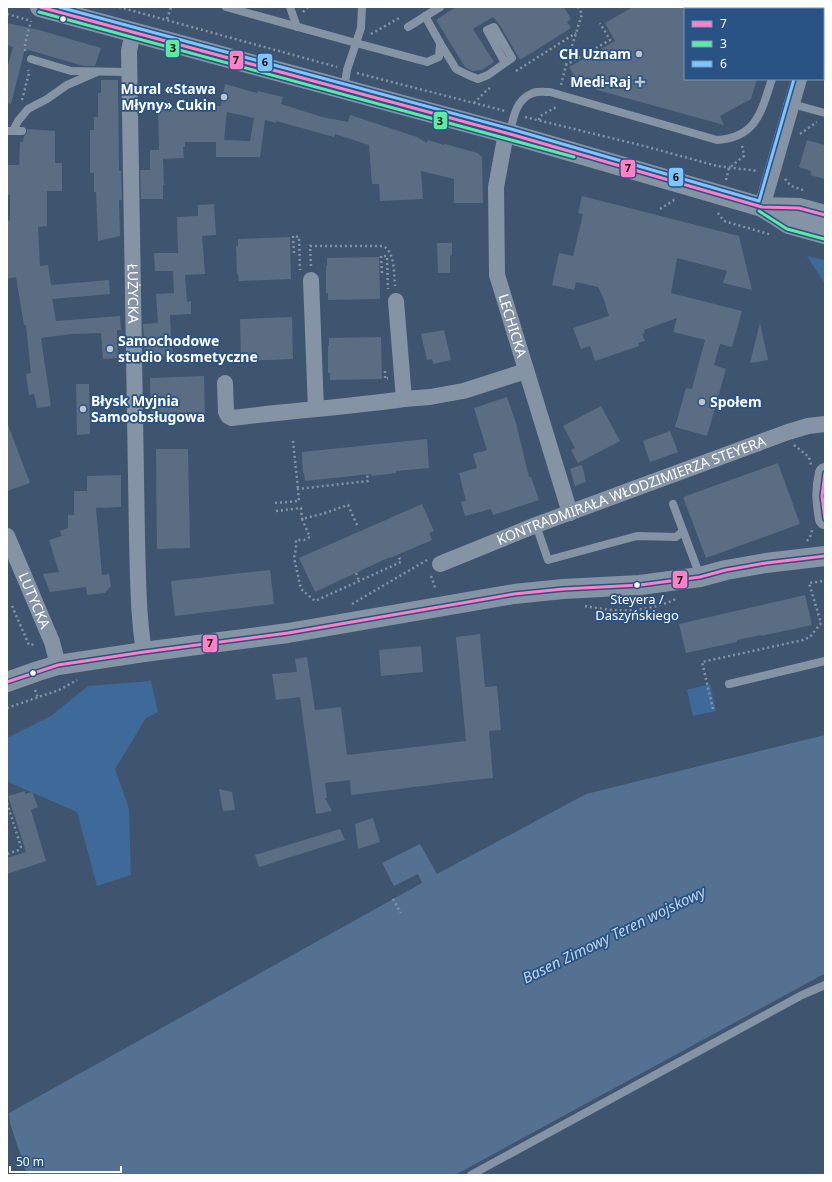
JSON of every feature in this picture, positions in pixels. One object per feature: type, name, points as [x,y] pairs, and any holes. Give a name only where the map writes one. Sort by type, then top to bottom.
[{"type":"street","points":[[35,14],[133,32],[508,134],[762,207],[799,208],[825,215]]},
{"type":"street","name":"ŁUŻYCKA","points":[[133,32],[129,51],[129,72],[138,602],[140,630],[144,652]]},
{"type":"street","points":[[762,207],[799,80]]},
{"type":"street","name":"LECHICKA","points":[[508,134],[496,187],[497,275],[570,513]]},
{"type":"street","points":[[762,207],[789,224],[825,234]]},
{"type":"street","points":[[311,279],[316,409]]},
{"type":"street","points":[[393,294],[404,399]]},
{"type":"street","points":[[225,383],[226,412],[228,416],[232,418],[430,397],[463,391],[526,371]]},
{"type":"street","name":"KONTRADMIRAŁA WŁODZIMIERZA STEYERA","points":[[440,564],[536,525],[788,432],[808,426],[825,424]]},
{"type":"street","points":[[825,472],[822,486],[822,500],[825,519]]},
{"type":"street","name":"LUTYCKA","points":[[7,536],[52,642],[58,666]]},
{"type":"street","points":[[7,682],[38,670],[58,666],[144,652],[288,633],[514,594],[563,589],[626,586],[700,577],[726,570],[825,556]]},
{"type":"lane","points":[[226,7],[427,62],[439,57],[440,43]]},
{"type":"lane","points":[[290,7],[297,27]]},
{"type":"lane","points":[[344,89],[347,70],[361,28],[362,7]]},
{"type":"lane","points":[[408,27],[440,7]]},
{"type":"lane","points":[[426,16],[456,69],[478,78],[488,75],[505,63]]},
{"type":"lane","points":[[28,58],[71,71],[129,72]]},
{"type":"lane","points":[[22,131],[12,128],[28,109],[47,99],[61,89],[97,72]]},
{"type":"lane","points":[[508,134],[514,114],[524,98],[534,92],[550,92],[717,140],[727,139],[740,135],[752,126],[761,112],[772,80]]},
{"type":"lane","points":[[792,104],[825,114]]},
{"type":"lane","points":[[673,504],[700,577]]},
{"type":"lane","points":[[536,525],[548,560],[637,536],[676,537],[683,531]]},
{"type":"lane","points":[[729,684],[825,661]]},
{"type":"lane","points":[[471,1175],[802,995],[825,985]]},
{"type":"path","points":[[119,7],[514,114],[644,146],[717,166],[754,170]]},
{"type":"path","points":[[566,65],[582,14],[578,7]]},
{"type":"path","points":[[28,58],[25,44],[35,14]]},
{"type":"path","points":[[356,43],[404,15]]},
{"type":"path","points":[[513,73],[576,33]]},
{"type":"path","points":[[12,128],[18,114],[28,73],[27,68]]},
{"type":"path","points":[[474,103],[494,85]]},
{"type":"path","points":[[794,138],[819,120]]},
{"type":"path","points":[[785,179],[791,186],[804,190]]},
{"type":"path","points":[[718,213],[724,221]]},
{"type":"path","points":[[294,254],[293,236],[299,237],[300,277],[311,279],[310,246],[383,246],[391,253],[394,273],[393,294]]},
{"type":"path","points":[[382,273],[381,256],[387,256],[393,294]]},
{"type":"path","points":[[275,503],[299,501],[293,442]]},
{"type":"path","points":[[298,489],[368,481],[368,474]]},
{"type":"path","points":[[302,519],[348,505],[357,525]]},
{"type":"path","points":[[276,511],[301,508],[302,519],[310,537],[304,540],[296,540],[294,558],[301,589],[315,602],[401,562],[398,555]]},
{"type":"path","points":[[356,573],[359,581]]},
{"type":"path","points":[[713,709],[702,662],[810,637],[820,622],[809,583],[825,581]]},
{"type":"path","points":[[584,606],[613,610],[658,606],[681,596]]},
{"type":"path","points":[[12,606],[29,645],[40,644]]},
{"type":"path","points":[[7,708],[59,690],[82,677]]},
{"type":"path","points":[[35,690],[38,698]]},
{"type":"path","points":[[7,803],[21,847],[19,850],[7,854]]},
{"type":"path","points":[[393,899],[401,913]]},
{"type":"shaded area","points":[[807,256],[825,260],[825,283],[824,282]]},
{"type":"shaded area","points":[[151,681],[158,712],[146,718],[115,769],[129,809],[131,875],[97,886],[77,812],[8,782],[7,738],[51,716],[88,686]]},
{"type":"shaded area","points":[[710,684],[716,711],[693,716],[687,690]]},
{"type":"water","name":"Basen Zimowy Teren wojskowy","points":[[825,735],[825,974],[455,1175],[27,1175],[10,1123],[9,1113],[422,883],[418,874],[394,886],[382,863],[420,844],[437,874],[586,794]]},
{"type":"building","points":[[456,7],[564,7],[571,19],[567,22],[571,28],[520,60],[499,24],[493,17],[473,29],[494,62],[482,70],[472,71],[465,67],[436,20]]},
{"type":"building","name":"CH Uznam","points":[[633,7],[685,7],[684,80],[757,80],[751,99],[720,116],[724,125],[597,90],[591,78],[579,85],[569,67],[615,41],[605,23]]},
{"type":"building","points":[[7,23],[39,30],[101,48],[95,66],[84,66],[25,49],[11,104],[7,103],[7,69],[13,47],[7,45]]},
{"type":"building","points":[[101,80],[118,80],[119,171],[121,171],[122,200],[119,200],[120,236],[98,241],[94,173],[90,173],[90,130],[94,130],[94,117],[98,117],[98,93],[101,93]]},
{"type":"building","points":[[225,84],[257,93],[258,91],[283,97],[281,104],[322,117],[348,122],[350,115],[417,137],[427,143],[428,140],[478,153],[482,157],[483,203],[454,203],[454,179],[421,171],[423,199],[380,201],[379,184],[372,184],[369,145],[335,134],[334,137],[276,121],[276,123],[265,120],[260,157],[216,157],[216,142],[185,142],[185,147],[183,147],[184,158],[163,159],[163,199],[141,199],[140,170],[150,170],[150,150],[159,150],[158,108],[183,109],[183,106],[221,106]],"holes":[[[227,112],[254,118],[250,141],[224,140]]]},
{"type":"building","points":[[27,129],[55,131],[55,163],[62,163],[62,191],[47,191],[47,226],[38,227],[40,266],[48,265],[51,285],[109,280],[110,294],[52,299],[56,321],[120,316],[121,330],[117,330],[118,358],[103,359],[101,333],[71,334],[41,338],[51,406],[37,408],[34,394],[29,395],[26,374],[31,373],[26,325],[24,325],[16,277],[7,279],[7,221],[10,220],[10,195],[7,195],[7,165],[19,165],[20,142],[23,142]]},
{"type":"building","points":[[807,140],[825,145],[825,179],[810,175],[811,171],[799,167]]},
{"type":"building","points":[[582,196],[739,236],[752,290],[723,283],[727,271],[677,258],[671,293],[742,311],[732,347],[720,344],[714,365],[726,369],[707,436],[675,427],[686,388],[692,389],[705,340],[673,332],[677,318],[644,330],[645,333],[642,334],[645,341],[638,343],[639,346],[595,361],[590,346],[581,349],[573,328],[609,316],[603,297],[598,287],[576,282],[574,290],[552,285],[559,253],[573,256],[583,214],[578,213]]},
{"type":"building","points":[[214,204],[216,235],[202,236],[205,274],[185,275],[187,302],[191,301],[191,314],[170,315],[172,356],[145,358],[143,324],[158,323],[156,294],[174,293],[173,271],[155,271],[154,253],[178,253],[177,217],[198,216],[198,205]]},
{"type":"building","points":[[290,237],[291,279],[239,281],[237,274],[236,246],[238,246],[238,239]]},
{"type":"building","points":[[437,243],[452,243],[450,273],[438,273]]},
{"type":"building","points":[[379,257],[380,299],[328,300],[328,293],[326,293],[327,258]]},
{"type":"building","points":[[292,317],[293,359],[241,361],[240,319]]},
{"type":"building","points":[[760,323],[768,360],[750,363]]},
{"type":"building","points":[[444,330],[451,360],[433,364],[432,359],[427,360],[421,334]]},
{"type":"building","points":[[381,337],[382,379],[330,380],[330,373],[328,373],[329,338]]},
{"type":"building","points":[[204,376],[205,418],[151,420],[150,378]]},
{"type":"building","points":[[76,384],[89,384],[90,434],[77,435]]},
{"type":"building","points":[[507,397],[516,423],[529,477],[531,477],[539,500],[493,515],[491,509],[465,516],[461,502],[466,501],[459,473],[477,468],[473,454],[487,450],[474,408]]},
{"type":"building","points":[[601,406],[620,441],[578,463],[571,450],[575,448],[563,426]]},
{"type":"building","points":[[8,425],[30,483],[7,491],[7,426]]},
{"type":"building","points":[[670,431],[678,452],[650,462],[643,441]]},
{"type":"building","points":[[427,439],[429,468],[396,471],[396,473],[372,476],[371,474],[305,481],[302,452]]},
{"type":"building","points":[[156,449],[188,449],[190,548],[157,549]]},
{"type":"building","points":[[778,463],[800,524],[706,558],[683,497]]},
{"type":"building","points":[[582,465],[586,482],[575,486],[570,469]]},
{"type":"building","points":[[121,475],[121,507],[96,508],[102,575],[109,574],[111,586],[105,593],[87,595],[86,587],[50,592],[43,574],[59,572],[49,540],[62,536],[60,531],[68,528],[68,515],[74,515],[74,491],[87,491],[87,476]]},
{"type":"building","points":[[422,504],[434,531],[429,533],[432,540],[390,557],[315,592],[299,558]]},
{"type":"building","points":[[270,570],[274,604],[175,616],[171,581]]},
{"type":"building","points":[[805,595],[812,625],[737,640],[737,642],[686,653],[679,624]]},
{"type":"building","points":[[480,634],[485,687],[497,686],[501,730],[489,731],[493,778],[351,795],[350,780],[325,783],[327,798],[325,798],[332,811],[316,814],[300,697],[276,700],[272,674],[297,672],[295,659],[307,657],[315,710],[341,707],[347,755],[466,741],[456,637]]},
{"type":"building","points":[[421,646],[423,672],[381,676],[379,650]]},
{"type":"building","points":[[219,789],[232,792],[235,810],[223,811]]},
{"type":"building","points":[[25,791],[25,794],[32,792],[38,807],[31,810],[46,861],[7,874],[7,858],[26,852],[8,796]]},
{"type":"building","points":[[373,818],[380,842],[358,849],[355,824]]},
{"type":"building","points":[[340,829],[345,840],[259,867],[255,855]]},
{"type":"transit line","name":"7","points":[[40,7],[510,134],[762,207],[799,208],[825,215]]},
{"type":"transit line","name":"6","points":[[59,7],[511,129],[759,201],[794,80]]},
{"type":"transit line","name":"3","points":[[39,12],[574,157]]},
{"type":"transit line","name":"3","points":[[759,211],[787,229],[824,239]]},
{"type":"transit line","name":"7","points":[[825,473],[822,496],[825,519]]},
{"type":"transit line","name":"7","points":[[7,682],[58,665],[288,633],[514,594],[563,589],[640,585],[700,577],[726,570],[766,563],[825,556]]},
{"type":"place","name":"CH Uznam","points":[[639,54]]},
{"type":"place","name":"Medi-Raj","points":[[640,82]]},
{"type":"place","name":"Mural «Stawa Młyny» Cukin","points":[[224,97]]},
{"type":"place","name":"Samochodowe studio kosmetyczne","points":[[110,349]]},
{"type":"place","name":"Społem","points":[[702,402]]},
{"type":"place","name":"Błysk Myjnia Samoobsługowa","points":[[83,409]]},
{"type":"place","name":"Steyera / Daszyńskiego","points":[[637,585]]}]
